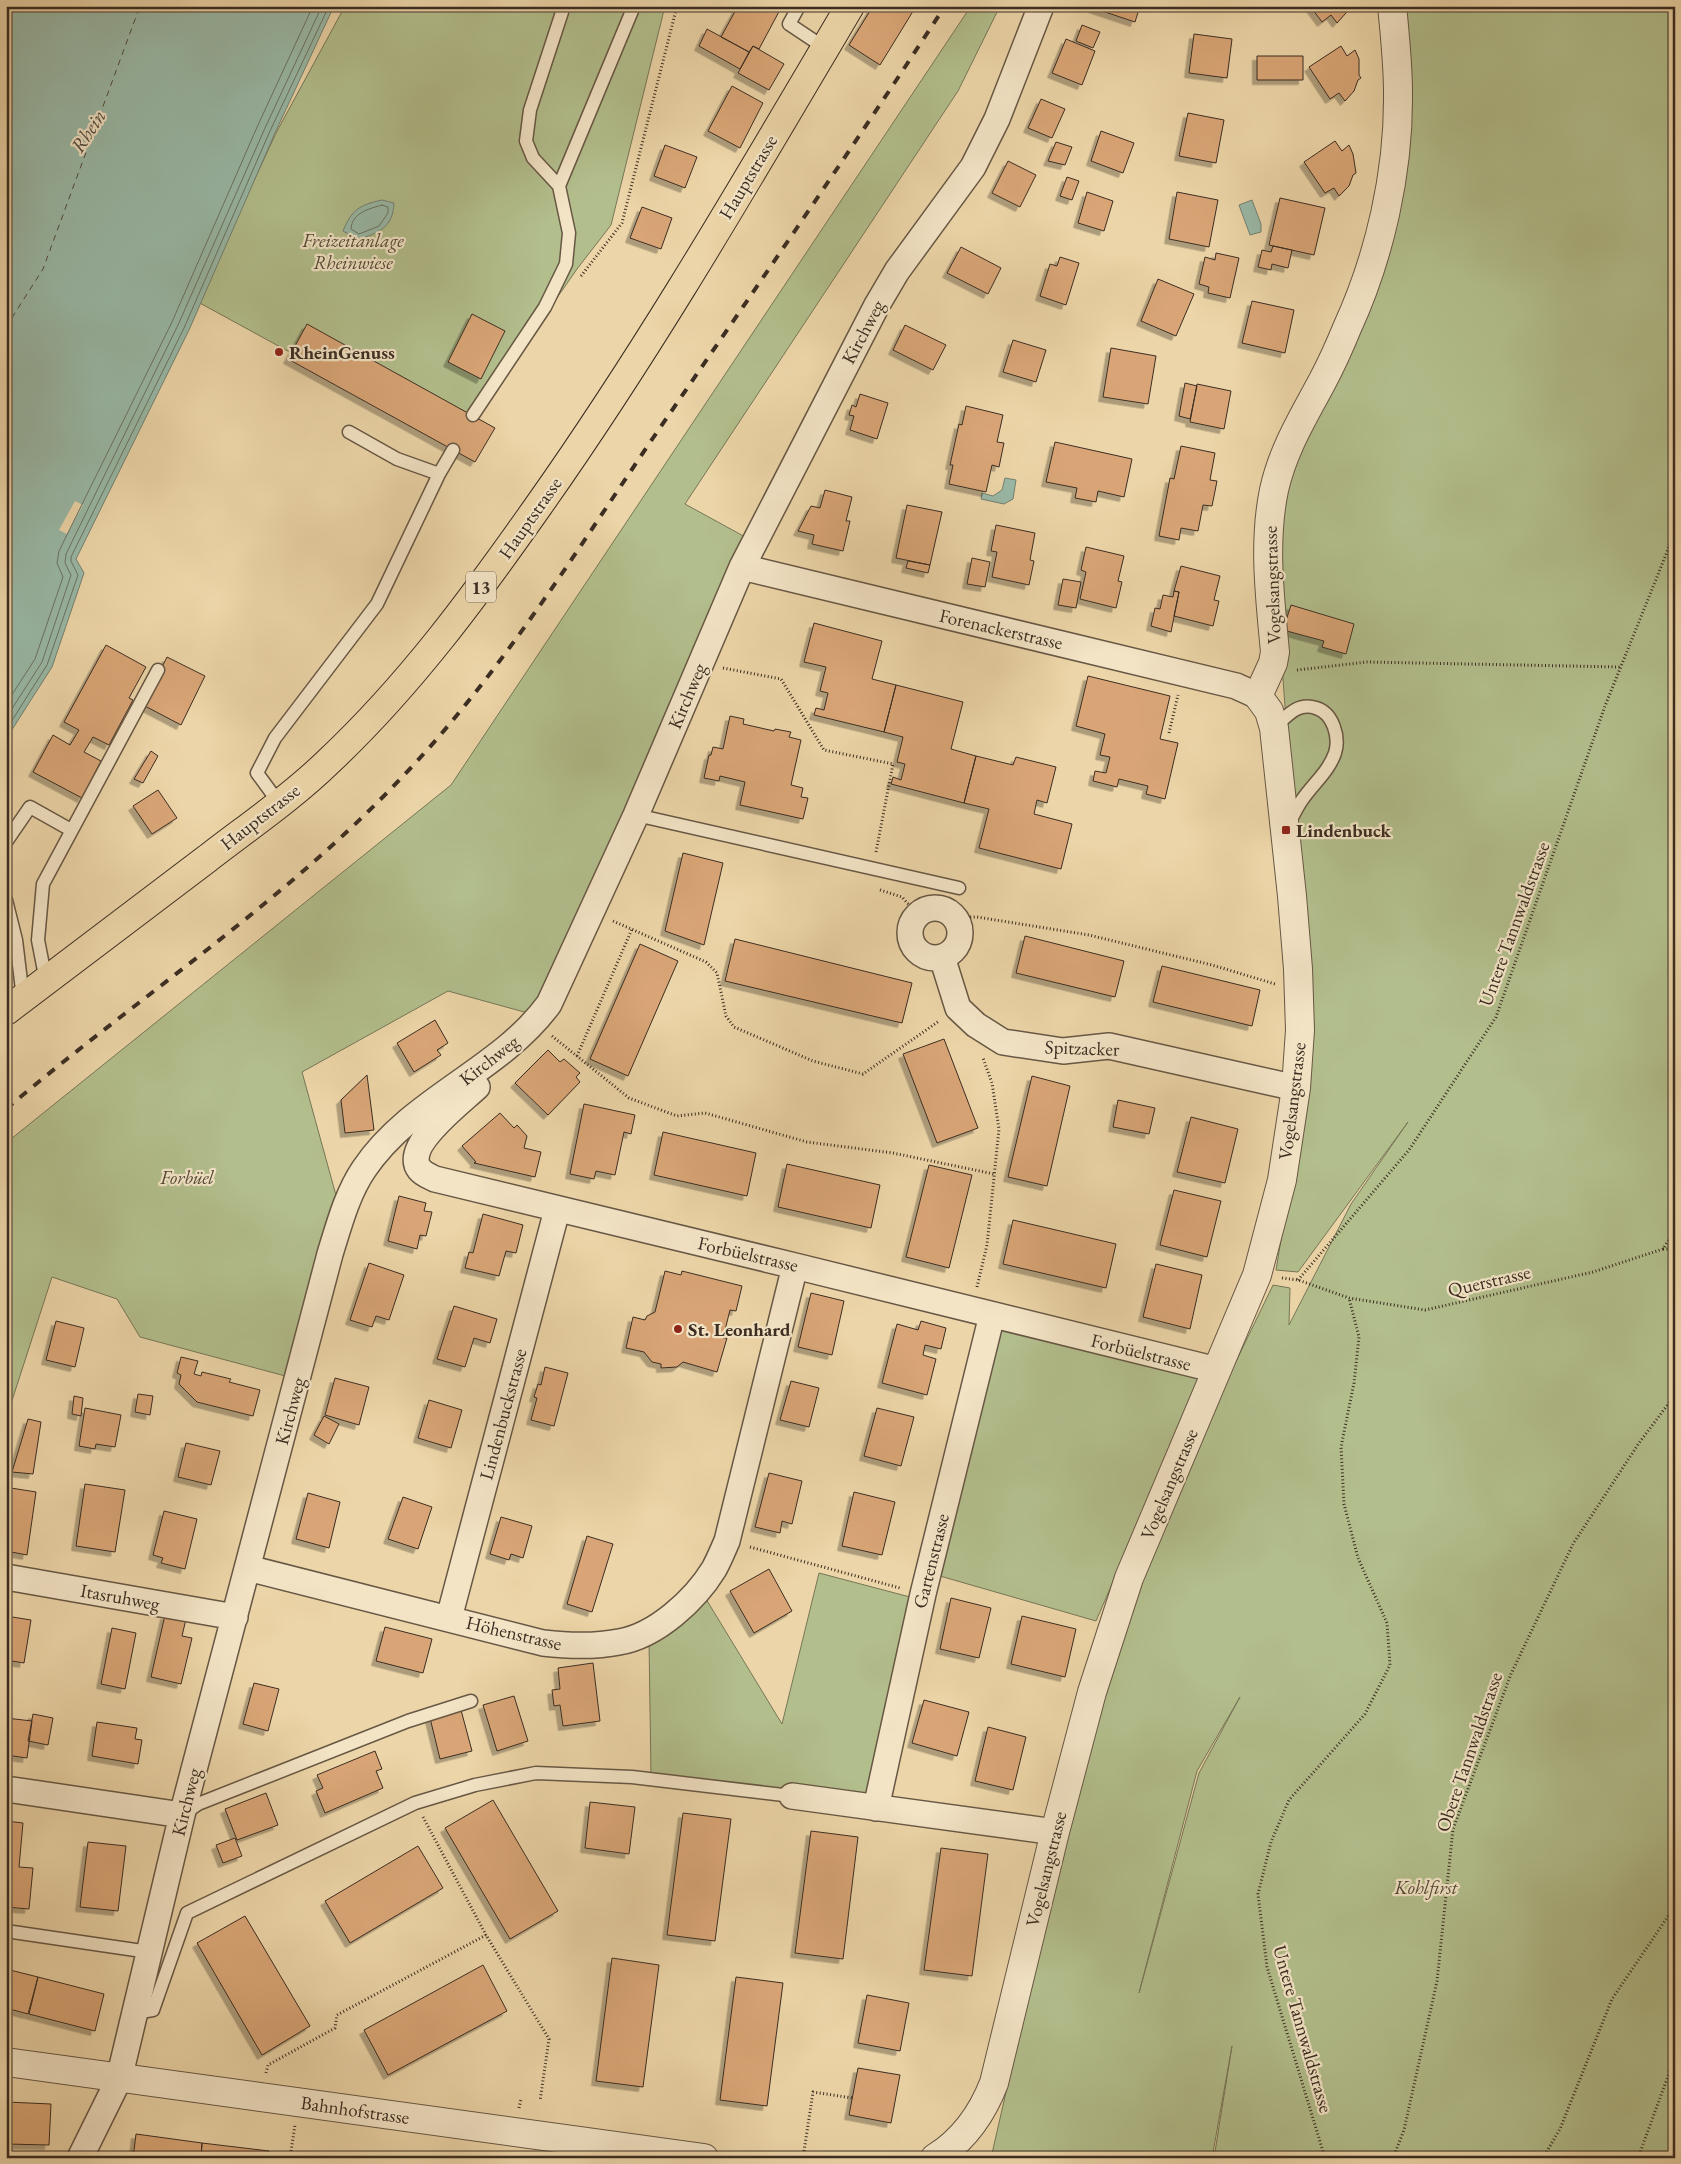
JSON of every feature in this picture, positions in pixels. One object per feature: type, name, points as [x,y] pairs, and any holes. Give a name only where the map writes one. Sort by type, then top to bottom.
[{"type":"main road","name":"Hauptstrasse","points":[[14,1005],[279,803],[327,764],[403,685],[442,639],[493,571],[580,447],[649,340],[850,6]]},
{"type":"street","name":"Kirchweg","points":[[80,2158],[119,2079],[182,1815],[330,1254],[345,1206],[364,1170],[384,1144],[423,1110],[496,1057],[536,1023],[553,997],[636,815],[742,567],[877,305],[897,271],[973,167],[997,118],[1040,6]]},
{"type":"street","name":"Vogelsangstrasse","points":[[934,2158],[962,2137],[974,2122],[986,2104],[994,2083],[1055,1832],[1092,1692],[1130,1578],[1257,1275],[1282,1180],[1296,1088],[1300,1030],[1298,969],[1286,830],[1274,728],[1264,685],[1275,652],[1268,565],[1268,538],[1274,490],[1282,462],[1292,437],[1325,377],[1359,302],[1380,231],[1392,172],[1398,94],[1392,6]]},
{"type":"street","name":"Forenackerstrasse","points":[[742,567],[1236,686],[1264,685]]},
{"type":"street","points":[[930,909],[947,912],[953,917],[958,924],[959,940],[955,948],[942,957],[934,958],[919,953],[913,947],[910,931],[916,916],[930,909]]},
{"type":"street","name":"Spitzacker","points":[[942,957],[958,1008],[976,1025],[1003,1042],[1063,1050],[1109,1046],[1296,1088]]},
{"type":"street","name":"Forbüelstrasse","points":[[496,1057],[490,1075],[429,1132],[417,1158],[418,1166],[422,1173],[435,1179],[557,1210],[795,1266],[1217,1370]]},
{"type":"street","name":"Lindenbuckstrasse","points":[[449,1618],[557,1210]]},
{"type":"street","name":"Höhenstrasse","points":[[248,1568],[449,1618],[543,1644],[583,1647],[621,1642],[657,1628],[690,1599],[713,1569],[727,1541],[795,1266]]},
{"type":"street","name":"Gartenstrasse","points":[[876,1808],[982,1312]]},
{"type":"street","name":"Itasruhweg","points":[[6,1577],[235,1617]]},
{"type":"street","points":[[6,1789],[182,1815]]},
{"type":"street","points":[[792,1796],[1055,1832]]},
{"type":"street","name":"Bahnhofstrasse","points":[[6,2062],[704,2158]]},
{"type":"lane","points":[[473,416],[545,307],[566,264],[569,233],[559,186],[533,158],[526,141],[530,110],[564,6]]},
{"type":"lane","points":[[559,186],[634,6]]},
{"type":"lane","points":[[799,6],[789,24],[825,48]]},
{"type":"lane","points":[[349,432],[397,459],[438,474]]},
{"type":"lane","points":[[279,803],[257,772],[275,738],[377,604],[438,474],[453,450]]},
{"type":"lane","points":[[46,982],[38,940],[43,884],[70,830],[158,670]]},
{"type":"lane","points":[[1274,728],[1291,711],[1309,706],[1319,708],[1327,714],[1335,731],[1336,752],[1328,767],[1302,800],[1286,830]]},
{"type":"lane","points":[[6,842],[30,807],[70,830]]},
{"type":"lane","points":[[636,815],[959,888]]},
{"type":"lane","points":[[6,900],[16,940],[14,1005]]},
{"type":"lane","points":[[182,1815],[198,1804],[408,1721],[471,1701]]},
{"type":"lane","points":[[134,2013],[152,2010],[187,1913],[415,1803],[475,1785],[536,1773],[632,1777],[792,1796]]},
{"type":"lane","points":[[6,1931],[149,1952]]},
{"type":"path","points":[[577,281],[622,223],[677,6]]},
{"type":"path","name":"Untere Tannwaldstrasse","points":[[1298,1280],[1409,1150],[1496,1017],[1621,667],[1675,532]]},
{"type":"path","points":[[1264,685],[1367,662],[1621,667]]},
{"type":"path","points":[[700,664],[781,679],[824,750],[893,764],[873,869]]},
{"type":"path","points":[[1170,733],[1176,705]]},
{"type":"path","points":[[592,913],[706,962],[717,973],[726,1016],[734,1028],[813,1061],[864,1074],[958,1008]]},
{"type":"path","points":[[953,917],[977,917],[1089,935],[1212,965],[1270,983]]},
{"type":"path","points":[[577,1056],[632,929]]},
{"type":"path","points":[[536,1023],[629,1098],[677,1116],[705,1113],[807,1142],[893,1153],[994,1174]]},
{"type":"path","points":[[976,1025],[975,1035],[992,1083],[999,1129],[982,1312]]},
{"type":"path","points":[[1663,1249],[1675,1230]]},
{"type":"path","name":"Querstrasse","points":[[1298,1280],[1349,1298],[1425,1310],[1593,1272],[1663,1249],[1675,1249]]},
{"type":"path","name":"Untere Tannwaldstrasse","points":[[1325,2158],[1267,1967],[1258,1894],[1271,1842],[1289,1800],[1365,1714],[1390,1665],[1387,1623],[1358,1558],[1344,1504],[1341,1447],[1354,1383],[1359,1337],[1349,1298]]},
{"type":"path","name":"Obere Tannwaldstrasse","points":[[1393,2158],[1404,2130],[1437,1981],[1453,1828],[1511,1674],[1573,1544],[1639,1443],[1675,1395]]},
{"type":"path","points":[[727,1541],[923,1594]]},
{"type":"path","points":[[424,1818],[486,1936],[549,2039],[540,2101]]},
{"type":"path","points":[[1542,2158],[1560,2130],[1612,1999],[1675,1906]]},
{"type":"path","points":[[265,2078],[268,2065],[336,2028],[337,2016],[486,1936]]},
{"type":"path","points":[[1638,2158],[1675,2057]]},
{"type":"path","points":[[803,2158],[814,2092],[852,2098]]},
{"type":"path","points":[[290,2158],[298,2102]]},
{"type":"green space","name":"Freizeitanlage Rheinwiese","points":[[345,6],[665,6],[611,225],[577,269],[456,443],[198,302],[276,133]]},
{"type":"green space","name":"Forbüel","points":[[971,6],[1000,6],[958,91],[685,504],[747,538],[535,1015],[448,991],[302,1072],[337,1199],[289,1377],[140,1337],[117,1299],[52,1277],[6,1419],[6,1143],[451,785]]},
{"type":"green space","name":"Kohlfirst","points":[[1397,6],[1675,6],[1675,2158],[1214,2158],[1232,2046],[1212,2158],[991,2158],[1081,1763],[1135,1586],[1213,1409],[1273,1285],[1290,1288],[1289,1325],[1351,1204],[1408,1122],[1298,1272],[1276,1270],[1311,1059],[1274,557],[1287,471],[1346,356],[1400,211],[1404,51]],"holes":[[[1240,1697],[1199,1773],[1139,1993],[1197,1771]]]},
{"type":"green space","points":[[1000,1327],[1203,1375],[1096,1621],[940,1576]]},
{"type":"green space","points":[[819,1573],[910,1597],[870,1799],[651,1774],[649,1641],[706,1599],[782,1724]]},
{"type":"water","name":"Rhein","points":[[6,6],[334,6],[275,133],[189,330],[76,559],[84,573],[52,667],[6,739]]},
{"type":"water","points":[[382,200],[394,203],[391,218],[384,228],[358,240],[343,231],[353,213],[358,209]]},
{"type":"water","points":[[1252,200],[1261,224],[1261,232],[1250,235],[1239,205]]},
{"type":"water","points":[[1005,478],[1016,480],[1013,499],[1004,504],[981,499],[982,493],[993,496],[1002,490]]},
{"type":"pier","points":[[75,501],[83,505],[67,534],[59,530]]},
{"type":"building","points":[[738,6],[782,6],[759,49],[753,46],[749,52],[721,37]]},
{"type":"building","points":[[873,6],[912,6],[915,8],[880,65],[849,45]]},
{"type":"building","points":[[1093,6],[1140,6],[1135,22],[1093,8]]},
{"type":"building","points":[[1310,6],[1349,6],[1346,13],[1337,23],[1331,15],[1322,22]]},
{"type":"building","points":[[1082,25],[1100,32],[1093,48],[1076,41]]},
{"type":"building","points":[[707,29],[749,52],[740,69],[699,46]]},
{"type":"building","points":[[1194,34],[1232,39],[1227,78],[1189,73]]},
{"type":"building","points":[[1066,39],[1095,51],[1082,85],[1052,73]]},
{"type":"building","points":[[753,46],[784,64],[769,90],[738,73]]},
{"type":"building","points":[[1341,46],[1347,56],[1355,50],[1359,59],[1359,75],[1361,78],[1358,80],[1354,91],[1345,101],[1339,93],[1330,99],[1309,67]]},
{"type":"building","points":[[1257,56],[1303,56],[1303,80],[1257,80]]},
{"type":"building","points":[[732,86],[763,103],[740,148],[708,131]]},
{"type":"building","points":[[1041,99],[1065,109],[1052,138],[1028,128]]},
{"type":"building","points":[[1188,113],[1224,120],[1216,163],[1179,156]]},
{"type":"building","points":[[1101,131],[1134,143],[1123,173],[1091,161]]},
{"type":"building","points":[[1335,141],[1342,151],[1349,145],[1353,154],[1356,173],[1353,175],[1349,186],[1339,196],[1334,188],[1325,193],[1304,162]]},
{"type":"building","points":[[1056,142],[1072,147],[1065,165],[1048,161]]},
{"type":"building","points":[[665,145],[697,157],[685,188],[654,176]]},
{"type":"building","points":[[1008,161],[1036,175],[1020,207],[992,193]]},
{"type":"building","points":[[1067,177],[1079,181],[1072,200],[1060,196]]},
{"type":"building","points":[[1087,192],[1113,201],[1104,231],[1078,223]]},
{"type":"building","points":[[1177,192],[1218,200],[1209,247],[1169,239]]},
{"type":"building","points":[[1280,198],[1325,208],[1314,255],[1269,245]]},
{"type":"building","points":[[642,207],[672,218],[661,249],[630,238]]},
{"type":"building","points":[[1273,246],[1292,250],[1288,268],[1272,264],[1271,270],[1258,267],[1262,250],[1271,252]]},
{"type":"building","points":[[961,247],[1001,268],[988,294],[947,273]]},
{"type":"building","points":[[1216,253],[1239,258],[1230,298],[1208,293],[1209,287],[1199,284],[1205,257],[1215,260]]},
{"type":"building","points":[[1060,257],[1079,263],[1066,305],[1040,296],[1050,264],[1057,266]]},
{"type":"building","points":[[1158,279],[1194,294],[1176,336],[1141,321]]},
{"type":"building","points":[[1252,301],[1294,310],[1285,353],[1242,343]]},
{"type":"building","points":[[472,314],[505,331],[481,379],[448,362]]},
{"type":"building","points":[[307,324],[495,428],[475,462],[288,359]]},
{"type":"building","points":[[905,325],[946,345],[933,370],[893,350]]},
{"type":"building","points":[[1013,340],[1046,350],[1036,382],[1003,372]]},
{"type":"building","points":[[1111,348],[1156,356],[1148,404],[1103,397]]},
{"type":"building","points":[[1185,383],[1197,386],[1190,419],[1179,416]]},
{"type":"building","points":[[1197,384],[1231,391],[1224,429],[1190,422]]},
{"type":"building","points":[[860,394],[888,403],[877,439],[850,430],[854,416],[849,415],[852,405],[856,407]]},
{"type":"building","points":[[966,406],[1003,415],[997,442],[1004,443],[999,467],[992,465],[986,492],[949,484],[953,465],[950,465],[959,424],[962,425]]},
{"type":"building","points":[[1055,442],[1132,459],[1124,497],[1098,491],[1096,502],[1075,498],[1077,488],[1046,482]]},
{"type":"building","points":[[1181,446],[1215,453],[1210,480],[1217,481],[1212,506],[1203,505],[1198,531],[1181,528],[1179,540],[1159,536],[1170,478],[1174,479]]},
{"type":"building","points":[[825,490],[852,497],[846,521],[850,521],[843,551],[812,544],[814,535],[798,531],[811,506],[820,508]]},
{"type":"building","points":[[907,505],[942,512],[930,565],[896,558]]},
{"type":"building","points":[[996,525],[1035,533],[1030,560],[1034,561],[1029,585],[992,577],[997,552],[991,551]]},
{"type":"building","points":[[1086,547],[1124,556],[1118,581],[1122,582],[1116,608],[1080,599],[1086,572],[1081,570]]},
{"type":"building","points":[[972,558],[990,562],[985,587],[967,584]]},
{"type":"building","points":[[908,561],[930,565],[928,573],[906,568]]},
{"type":"building","points":[[1181,566],[1220,576],[1214,600],[1219,601],[1213,626],[1174,616],[1179,592],[1174,591]]},
{"type":"building","points":[[1063,579],[1081,582],[1076,608],[1058,605]]},
{"type":"building","points":[[1174,591],[1179,592],[1171,632],[1151,626],[1155,608],[1160,609],[1163,595],[1173,597]]},
{"type":"building","points":[[1291,605],[1354,624],[1346,654],[1322,647],[1324,641],[1283,630]]},
{"type":"building","points":[[814,623],[882,641],[872,679],[896,685],[884,732],[814,715],[816,708],[824,710],[828,693],[820,691],[826,667],[804,662]]},
{"type":"building","points":[[106,645],[146,667],[129,698],[133,700],[109,745],[93,737],[84,752],[101,761],[82,798],[33,772],[53,735],[70,745],[79,730],[64,722]]},
{"type":"building","points":[[167,657],[205,676],[181,725],[143,705]]},
{"type":"building","points":[[1088,676],[1170,696],[1160,739],[1178,743],[1165,799],[1146,794],[1148,786],[1119,779],[1117,787],[1093,781],[1095,771],[1106,773],[1110,757],[1100,755],[1105,734],[1076,726]]},
{"type":"building","points":[[896,685],[963,702],[951,749],[976,756],[964,803],[891,784],[893,777],[901,780],[905,764],[897,762],[903,737],[884,732]]},
{"type":"building","points":[[730,716],[744,719],[743,724],[774,731],[775,729],[791,732],[789,737],[801,740],[791,785],[803,788],[801,797],[808,798],[803,819],[740,805],[745,782],[720,776],[719,781],[704,778],[709,755],[711,755],[713,747],[723,749]]},
{"type":"building","points":[[151,751],[158,756],[143,783],[134,779]]},
{"type":"building","points":[[976,756],[1013,765],[1016,757],[1056,767],[1047,803],[1037,800],[1034,814],[1072,824],[1061,869],[979,848],[989,809],[964,803]]},
{"type":"building","points":[[158,790],[177,818],[152,834],[133,806]]},
{"type":"building","points":[[683,853],[723,863],[704,945],[665,931]]},
{"type":"building","points":[[1025,936],[1124,961],[1115,997],[1016,973]]},
{"type":"building","points":[[735,939],[912,983],[902,1023],[725,981]]},
{"type":"building","points":[[640,944],[678,961],[628,1076],[590,1059]]},
{"type":"building","points":[[1162,966],[1260,990],[1252,1026],[1153,1002]]},
{"type":"building","points":[[435,1020],[448,1043],[437,1050],[441,1055],[414,1072],[397,1043]]},
{"type":"building","points":[[944,1039],[978,1128],[937,1143],[903,1054]]},
{"type":"building","points":[[548,1050],[560,1062],[564,1059],[580,1073],[576,1077],[580,1082],[548,1115],[515,1083]]},
{"type":"building","points":[[367,1075],[374,1130],[345,1133],[341,1100]]},
{"type":"building","points":[[1032,1076],[1070,1086],[1047,1186],[1008,1177]]},
{"type":"building","points":[[1118,1100],[1155,1108],[1149,1134],[1113,1127]]},
{"type":"building","points":[[584,1104],[635,1115],[631,1134],[624,1132],[615,1175],[596,1171],[594,1179],[570,1174]]},
{"type":"building","points":[[500,1113],[514,1128],[517,1125],[527,1136],[524,1148],[541,1152],[535,1177],[474,1163],[476,1162],[462,1146]]},
{"type":"building","points":[[1191,1117],[1238,1129],[1225,1183],[1177,1172]]},
{"type":"building","points":[[663,1132],[756,1153],[747,1196],[654,1175]]},
{"type":"building","points":[[787,1164],[880,1185],[871,1228],[778,1207]]},
{"type":"building","points":[[929,1165],[972,1175],[949,1268],[906,1257]]},
{"type":"building","points":[[1174,1190],[1221,1201],[1207,1257],[1160,1245]]},
{"type":"building","points":[[399,1196],[426,1203],[424,1211],[432,1212],[426,1236],[420,1235],[417,1249],[388,1241]]},
{"type":"building","points":[[483,1214],[523,1225],[516,1253],[506,1251],[499,1276],[465,1268],[469,1252],[473,1253]]},
{"type":"building","points":[[1013,1220],[1116,1244],[1106,1288],[1003,1264]]},
{"type":"building","points":[[369,1263],[404,1275],[389,1320],[376,1316],[372,1327],[350,1320]]},
{"type":"building","points":[[1156,1264],[1202,1275],[1190,1329],[1143,1317]]},
{"type":"building","name":"St. Leonhard","points":[[665,1271],[681,1275],[682,1271],[742,1286],[736,1311],[730,1310],[723,1338],[727,1338],[717,1372],[683,1362],[677,1367],[661,1368],[661,1364],[652,1362],[644,1352],[626,1348],[633,1317],[645,1320],[647,1316],[655,1312]]},
{"type":"building","points":[[811,1293],[844,1301],[832,1355],[798,1347]]},
{"type":"building","points":[[454,1306],[497,1319],[490,1343],[474,1338],[465,1367],[437,1359]]},
{"type":"building","points":[[56,1321],[84,1328],[75,1367],[46,1360]]},
{"type":"building","points":[[921,1321],[946,1328],[941,1349],[925,1345],[923,1355],[936,1359],[927,1395],[882,1383],[897,1324],[918,1330]]},
{"type":"building","points":[[181,1357],[198,1361],[194,1374],[201,1376],[202,1372],[231,1379],[229,1382],[260,1390],[253,1416],[197,1402],[179,1384],[181,1375],[177,1373]]},
{"type":"building","points":[[545,1367],[568,1373],[554,1426],[531,1420],[537,1398],[534,1397],[538,1384],[541,1385]]},
{"type":"building","points":[[335,1378],[369,1387],[359,1425],[325,1415]]},
{"type":"building","points":[[791,1381],[819,1388],[809,1427],[780,1420]]},
{"type":"building","points":[[138,1394],[153,1396],[150,1415],[135,1412]]},
{"type":"building","points":[[74,1396],[83,1398],[81,1416],[72,1414]]},
{"type":"building","points":[[429,1400],[462,1410],[451,1448],[418,1438]]},
{"type":"building","points":[[85,1408],[121,1415],[115,1447],[96,1444],[95,1449],[79,1446]]},
{"type":"building","points":[[877,1408],[914,1417],[901,1466],[864,1456]]},
{"type":"building","points":[[324,1416],[339,1424],[329,1444],[314,1435]]},
{"type":"building","points":[[28,1419],[41,1422],[33,1474],[12,1472]]},
{"type":"building","points":[[186,1443],[220,1451],[211,1485],[178,1477]]},
{"type":"building","points":[[769,1473],[802,1481],[792,1524],[782,1521],[780,1533],[755,1527]]},
{"type":"building","points":[[85,1484],[125,1490],[115,1552],[76,1546]]},
{"type":"building","points":[[11,1488],[36,1492],[27,1555],[6,1551],[6,1501]]},
{"type":"building","points":[[854,1492],[895,1502],[882,1555],[842,1546]]},
{"type":"building","points":[[308,1493],[340,1502],[329,1548],[296,1539]]},
{"type":"building","points":[[403,1497],[432,1507],[418,1549],[388,1539]]},
{"type":"building","points":[[164,1511],[197,1519],[185,1569],[161,1563],[163,1558],[153,1555]]},
{"type":"building","points":[[501,1517],[532,1526],[523,1558],[511,1554],[509,1560],[490,1554]]},
{"type":"building","points":[[587,1536],[613,1544],[592,1612],[567,1604]]},
{"type":"building","points":[[769,1569],[792,1611],[754,1633],[730,1591]]},
{"type":"building","points":[[951,1598],[991,1608],[979,1658],[940,1649]]},
{"type":"building","points":[[165,1615],[186,1619],[182,1636],[192,1638],[181,1684],[151,1677]]},
{"type":"building","points":[[6,1616],[31,1620],[24,1663],[6,1660]]},
{"type":"building","points":[[1022,1616],[1076,1629],[1065,1677],[1011,1664]]},
{"type":"building","points":[[385,1627],[432,1639],[423,1673],[376,1661]]},
{"type":"building","points":[[112,1628],[136,1633],[125,1689],[101,1684]]},
{"type":"building","points":[[593,1663],[600,1721],[563,1726],[560,1705],[554,1706],[552,1690],[560,1689],[558,1668]]},
{"type":"building","points":[[254,1683],[279,1689],[268,1731],[243,1724]]},
{"type":"building","points":[[514,1696],[528,1741],[497,1751],[483,1705]]},
{"type":"building","points":[[924,1700],[969,1712],[957,1756],[912,1743]]},
{"type":"building","points":[[461,1710],[472,1751],[440,1759],[430,1718]]},
{"type":"building","points":[[33,1714],[53,1718],[48,1745],[28,1741]]},
{"type":"building","points":[[6,1718],[32,1721],[27,1758],[6,1755]]},
{"type":"building","points":[[97,1722],[137,1728],[135,1739],[142,1740],[138,1764],[92,1756]]},
{"type":"building","points":[[988,1727],[1026,1737],[1013,1790],[975,1781]]},
{"type":"building","points":[[375,1751],[382,1769],[376,1771],[383,1788],[325,1813],[316,1791],[323,1788],[317,1775]]},
{"type":"building","points":[[266,1793],[278,1825],[237,1840],[225,1809]]},
{"type":"building","points":[[493,1800],[558,1911],[510,1939],[445,1828]]},
{"type":"building","points":[[590,1802],[635,1807],[629,1854],[585,1848]]},
{"type":"building","points":[[683,1813],[731,1819],[715,1941],[667,1935]]},
{"type":"building","points":[[6,1821],[23,1823],[19,1867],[33,1868],[29,1909],[6,1907]]},
{"type":"building","points":[[811,1831],[858,1837],[843,1959],[795,1953]]},
{"type":"building","points":[[235,1838],[242,1856],[223,1863],[216,1845]]},
{"type":"building","points":[[88,1842],[126,1846],[118,1911],[80,1907]]},
{"type":"building","points":[[418,1846],[443,1888],[350,1943],[325,1901]]},
{"type":"building","points":[[941,1848],[988,1854],[972,1976],[924,1970]]},
{"type":"building","points":[[245,1916],[310,2026],[262,2055],[197,1943]]},
{"type":"building","points":[[612,1958],[659,1965],[643,2087],[596,2081]]},
{"type":"building","points":[[483,1965],[507,2011],[388,2075],[364,2030]]},
{"type":"building","points":[[6,1969],[38,1977],[28,2014],[6,2008]]},
{"type":"building","points":[[38,1977],[104,1994],[95,2031],[29,2014]]},
{"type":"building","points":[[736,1977],[783,1983],[767,2106],[720,2100]]},
{"type":"building","points":[[867,1995],[909,2003],[900,2051],[858,2043]]},
{"type":"building","points":[[858,2068],[900,2075],[891,2123],[849,2115]]},
{"type":"building","points":[[6,2102],[51,2104],[49,2145],[6,2144]]},
{"type":"building","points":[[136,2134],[202,2143],[201,2158],[133,2158]]},
{"type":"building","points":[[202,2143],[269,2151],[268,2158],[201,2158]]},
{"type":"ferry route","points":[[6,327],[43,269],[140,6]]},
{"type":"railway","points":[[6,1109],[311,864],[359,820],[405,774],[440,735],[505,654],[566,568],[837,169],[945,6]]},
{"type":"place","name":"RheinGenuss","points":[[279,352]]},
{"type":"place","name":"Lindenbuck","points":[[1286,830]]},
{"type":"place","name":"St. Leonhard","points":[[678,1329]]}]
